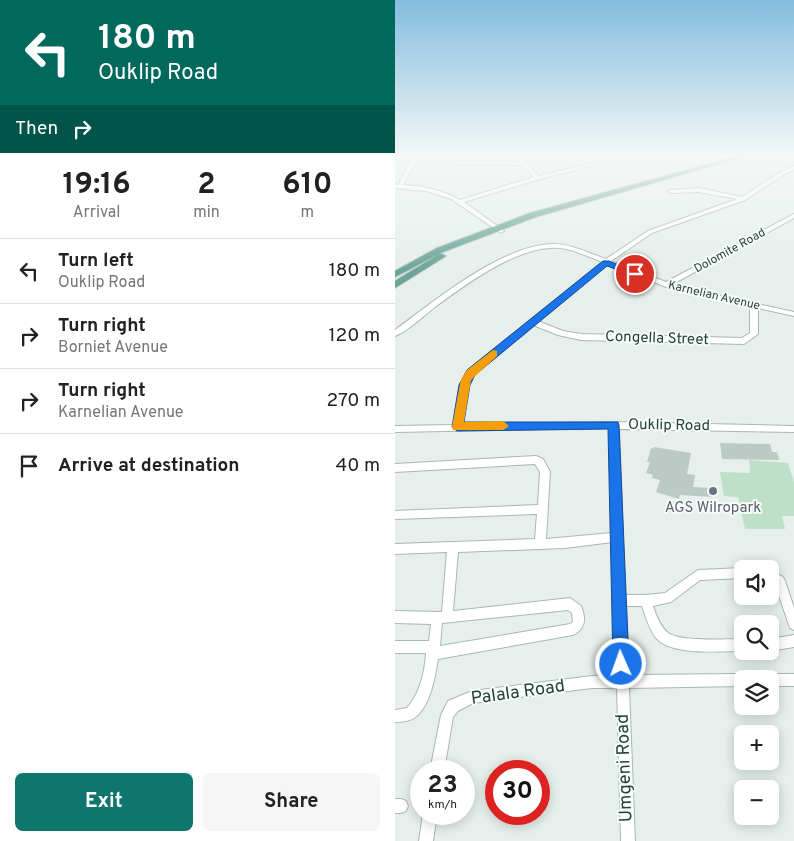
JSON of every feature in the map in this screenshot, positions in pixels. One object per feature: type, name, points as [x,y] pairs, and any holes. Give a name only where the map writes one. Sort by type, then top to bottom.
[{"type":"main road","points":[[395,274],[440,250],[571,204],[606,194]]},
{"type":"main road","points":[[395,285],[455,249],[499,229]]},
{"type":"street","points":[[444,194],[462,201],[499,229]]},
{"type":"street","points":[[462,201],[484,194]]},
{"type":"street","points":[[720,194],[743,199]]},
{"type":"street","points":[[457,427],[464,385],[468,376],[606,262],[653,230],[743,199],[750,194]]},
{"type":"street","name":"Dolomite Road","points":[[666,285],[794,216]]},
{"type":"street","name":"Karnelian Avenue","points":[[395,334],[484,271],[536,248],[561,245],[666,285],[794,314]]},
{"type":"street","name":"Congella Street","points":[[532,322],[561,333],[581,337],[744,341],[755,334],[754,305]]},
{"type":"street","name":"Ouklip Road","points":[[395,429],[613,425],[794,429]]},
{"type":"street","name":"Umgeni Road","points":[[613,425],[628,841]]},
{"type":"street","points":[[395,468],[535,460],[540,462],[545,472],[540,544]]},
{"type":"street","points":[[395,515],[542,509]]},
{"type":"street","points":[[395,549],[540,544],[617,537]]},
{"type":"street","points":[[395,716],[409,714],[414,711],[423,694],[442,617],[453,548]]},
{"type":"street","points":[[619,600],[646,601],[667,598],[698,575],[734,573]]},
{"type":"street","points":[[779,581],[794,624]]},
{"type":"street","points":[[646,601],[654,624],[664,638],[670,641],[734,645]]},
{"type":"street","points":[[395,617],[442,617],[570,604],[577,610],[579,620],[577,627],[570,630],[433,651],[395,647]]},
{"type":"street","points":[[779,644],[787,644],[794,640]]},
{"type":"street","points":[[621,680],[734,680]]},
{"type":"street","name":"Palala Road","points":[[439,760],[447,715],[453,706],[463,701],[482,696],[621,680]]},
{"type":"street","points":[[779,680],[794,680]]},
{"type":"street","points":[[426,841],[428,825]]},
{"type":"green space","points":[[749,460],[788,463],[794,482],[794,516],[782,516],[785,529],[745,529],[738,497],[724,496],[720,472],[750,473]]},
{"type":"building","points":[[720,443],[770,444],[772,452],[777,452],[779,460],[722,459]]},
{"type":"building","name":"AGS Wilropark","points":[[654,447],[691,453],[687,474],[695,475],[693,487],[711,488],[713,497],[680,495],[679,499],[656,492],[660,480],[652,478],[653,475],[646,473],[650,462],[647,462],[651,448],[653,449]]},
{"type":"slow traffic","points":[[493,354],[471,372],[466,379],[457,427],[503,426]]},
{"type":"place","name":"AGS Wilropark","points":[[713,491]]},
{"type":"route","points":[[621,664],[613,425],[457,427],[464,385],[471,372],[606,262],[635,274]]}]
